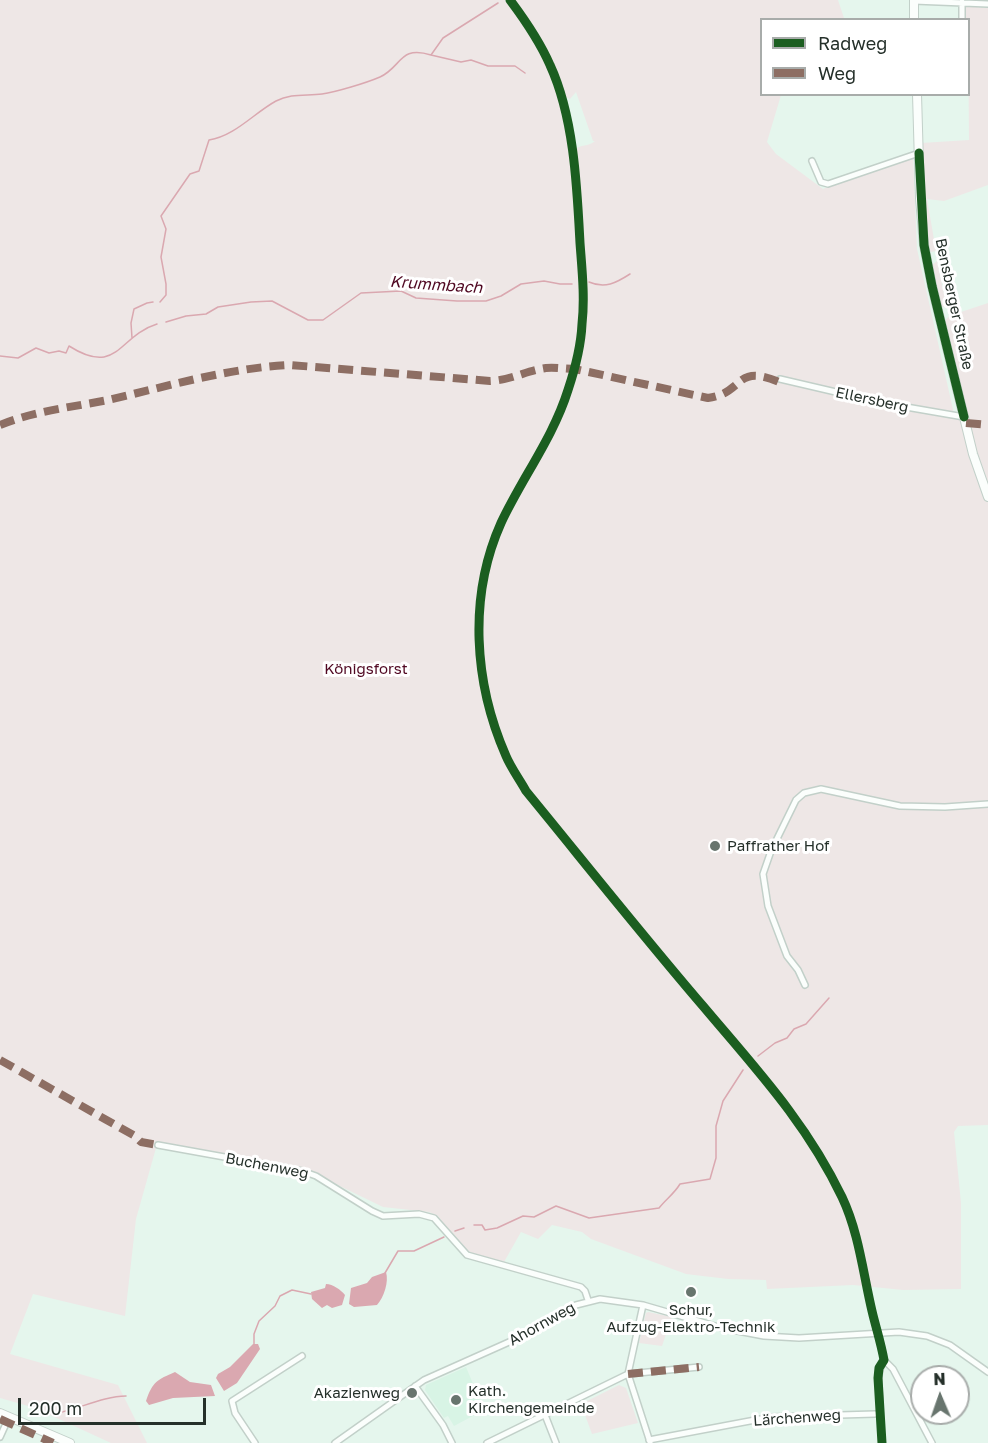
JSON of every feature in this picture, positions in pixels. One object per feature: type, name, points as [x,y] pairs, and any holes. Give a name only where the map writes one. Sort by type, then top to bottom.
[{"type":"main road","points":[[914,0],[915,18]]},
{"type":"main road","name":"Bensberger Straße","points":[[917,96],[924,245],[964,417],[988,497]]},
{"type":"main road","points":[[0,1413],[70,1443]]},
{"type":"street","points":[[914,0],[988,4]]},
{"type":"street","points":[[961,2],[962,18]]},
{"type":"street","points":[[812,161],[821,182],[828,184],[919,153]]},
{"type":"street","name":"Ellersberg","points":[[780,379],[883,403],[964,417]]},
{"type":"street","points":[[805,985],[798,970],[787,956],[768,906],[763,874],[796,800],[804,793],[821,789],[900,806],[945,807],[988,804]]},
{"type":"street","name":"Buchenweg","points":[[158,1145],[302,1171],[316,1176],[383,1216],[428,1215],[440,1222],[467,1255],[581,1287],[588,1300]]},
{"type":"street","name":"Ahornweg","points":[[335,1443],[344,1441],[415,1386],[507,1344],[588,1300],[620,1300],[722,1328],[764,1336],[800,1338],[899,1332],[927,1336],[950,1345],[988,1372]]},
{"type":"street","points":[[643,1305],[628,1374],[650,1442]]},
{"type":"street","points":[[878,1332],[884,1360],[893,1369],[932,1443]]},
{"type":"street","points":[[255,1443],[235,1413],[232,1401],[302,1356]]},
{"type":"street","points":[[880,1403],[878,1378],[879,1368],[884,1360]]},
{"type":"street","points":[[487,1443],[628,1374],[699,1367]]},
{"type":"street","points":[[415,1386],[443,1425],[452,1443]]},
{"type":"street","name":"Lärchenweg","points":[[650,1442],[771,1417],[875,1414]]},
{"type":"street","points":[[545,1415],[556,1443]]},
{"type":"street","points":[[0,1437],[9,1417]]},
{"type":"shaded area","points":[[386,1272],[385,1289],[377,1305],[354,1307],[349,1304],[351,1288],[367,1283],[372,1277]]},
{"type":"shaded area","points":[[326,1284],[337,1288],[345,1295],[342,1305],[332,1308],[327,1305],[322,1308],[312,1299],[311,1292],[325,1288]]},
{"type":"shaded area","points":[[253,1344],[258,1344],[260,1349],[237,1383],[224,1391],[216,1378],[218,1374],[230,1367]]},
{"type":"shaded area","name":"Kath. Kirchengemeinde","points":[[466,1367],[484,1410],[454,1426],[448,1416],[444,1418],[425,1390],[426,1385]]},
{"type":"shaded area","points":[[175,1372],[190,1382],[211,1385],[215,1396],[173,1398],[149,1405],[146,1401],[154,1385],[160,1379]]},
{"type":"green space","name":"Königsforst","points":[[0,0],[505,0],[541,51],[513,0],[838,0],[844,18],[760,18],[760,96],[781,96],[767,142],[776,154],[823,189],[890,161],[913,155],[917,249],[954,414],[967,417],[944,322],[949,316],[988,303],[988,1125],[958,1126],[954,1132],[961,1203],[961,1289],[903,1290],[853,1285],[767,1289],[766,1280],[728,1279],[686,1274],[591,1239],[582,1232],[552,1225],[538,1239],[521,1232],[504,1262],[472,1254],[454,1238],[438,1216],[429,1212],[383,1207],[315,1174],[156,1148],[136,1219],[125,1316],[33,1294],[10,1354],[118,1385],[147,1443],[111,1443],[35,1408],[0,1398]],"holes":[[[576,92],[593,141],[595,141],[574,150],[559,94],[570,99]]]},
{"type":"green space","points":[[966,6],[988,8],[988,185],[944,201],[927,199],[936,251],[931,252],[928,248],[921,143],[969,140],[970,18],[966,18]]},
{"type":"green space","points":[[937,261],[947,308],[941,306],[931,266]]},
{"type":"green space","points":[[648,1312],[672,1317],[662,1346],[639,1343]]},
{"type":"green space","points":[[619,1385],[626,1388],[638,1423],[592,1434],[581,1404]]},
{"type":"waterway","points":[[160,302],[166,295],[161,257],[166,229],[161,216],[190,174],[199,171],[209,140],[236,129],[282,98],[322,94],[351,87],[380,77],[407,55],[413,53],[431,55],[443,38],[498,3]]},
{"type":"waterway","points":[[431,55],[461,62],[471,60],[488,66],[515,66],[525,73]]},
{"type":"waterway","name":"Krummbach","points":[[589,282],[600,285],[610,284],[630,274]]},
{"type":"waterway","name":"Krummbach","points":[[166,322],[186,316],[206,314],[218,307],[272,301],[308,320],[323,320],[361,293],[401,291],[416,298],[486,301],[501,296],[521,284],[544,281],[572,284]]},
{"type":"waterway","points":[[132,338],[131,323],[134,309],[153,302]]},
{"type":"waterway","name":"Krummbach","points":[[0,356],[18,358],[36,348],[49,353],[59,351],[66,353],[69,346],[85,354],[98,357],[108,356],[144,330],[157,324]]},
{"type":"waterway","points":[[758,1056],[775,1043],[787,1038],[794,1029],[806,1024],[829,998]]},
{"type":"waterway","points":[[474,1225],[482,1225],[485,1230],[497,1228],[523,1216],[534,1217],[556,1206],[589,1218],[659,1208],[680,1184],[710,1179],[716,1158],[716,1126],[723,1101],[743,1070]]},
{"type":"waterway","points":[[455,1231],[464,1228]]},
{"type":"waterway","points":[[385,1273],[398,1251],[414,1251],[444,1237]]},
{"type":"waterway","points":[[254,1345],[254,1334],[259,1321],[275,1306],[280,1296],[292,1290],[311,1294]]},
{"type":"waterway","points":[[62,1412],[102,1400],[126,1396]]},
{"type":"marked path","points":[[0,425],[40,413],[108,400],[199,378],[290,365],[490,381],[546,368],[575,369],[708,398],[728,391],[747,377],[765,377],[779,382],[780,379]]},
{"type":"marked path","points":[[966,423],[988,425]]},
{"type":"marked path","points":[[0,1060],[135,1136],[141,1142],[158,1145]]},
{"type":"marked path","points":[[628,1374],[699,1367]]},
{"type":"marked path","points":[[0,1419],[53,1443]]},
{"type":"cycle path","points":[[510,0],[546,56],[564,107],[576,175],[583,304],[577,357],[562,408],[501,523],[490,551],[483,580],[479,640],[487,699],[506,756],[526,791],[779,1097],[813,1144],[828,1170],[853,1225],[883,1354],[884,1360],[879,1368],[878,1378],[882,1443]]},
{"type":"cycle path","points":[[919,153],[924,245],[964,417]]},
{"type":"place","name":"Paffrather Hof","points":[[715,846]]},
{"type":"place","name":"Schur, Aufzug-Elektro-Technik","points":[[691,1292]]},
{"type":"place","name":"Akazienweg","points":[[412,1393]]},
{"type":"place","name":"Kath. Kirchengemeinde","points":[[456,1400]]}]
